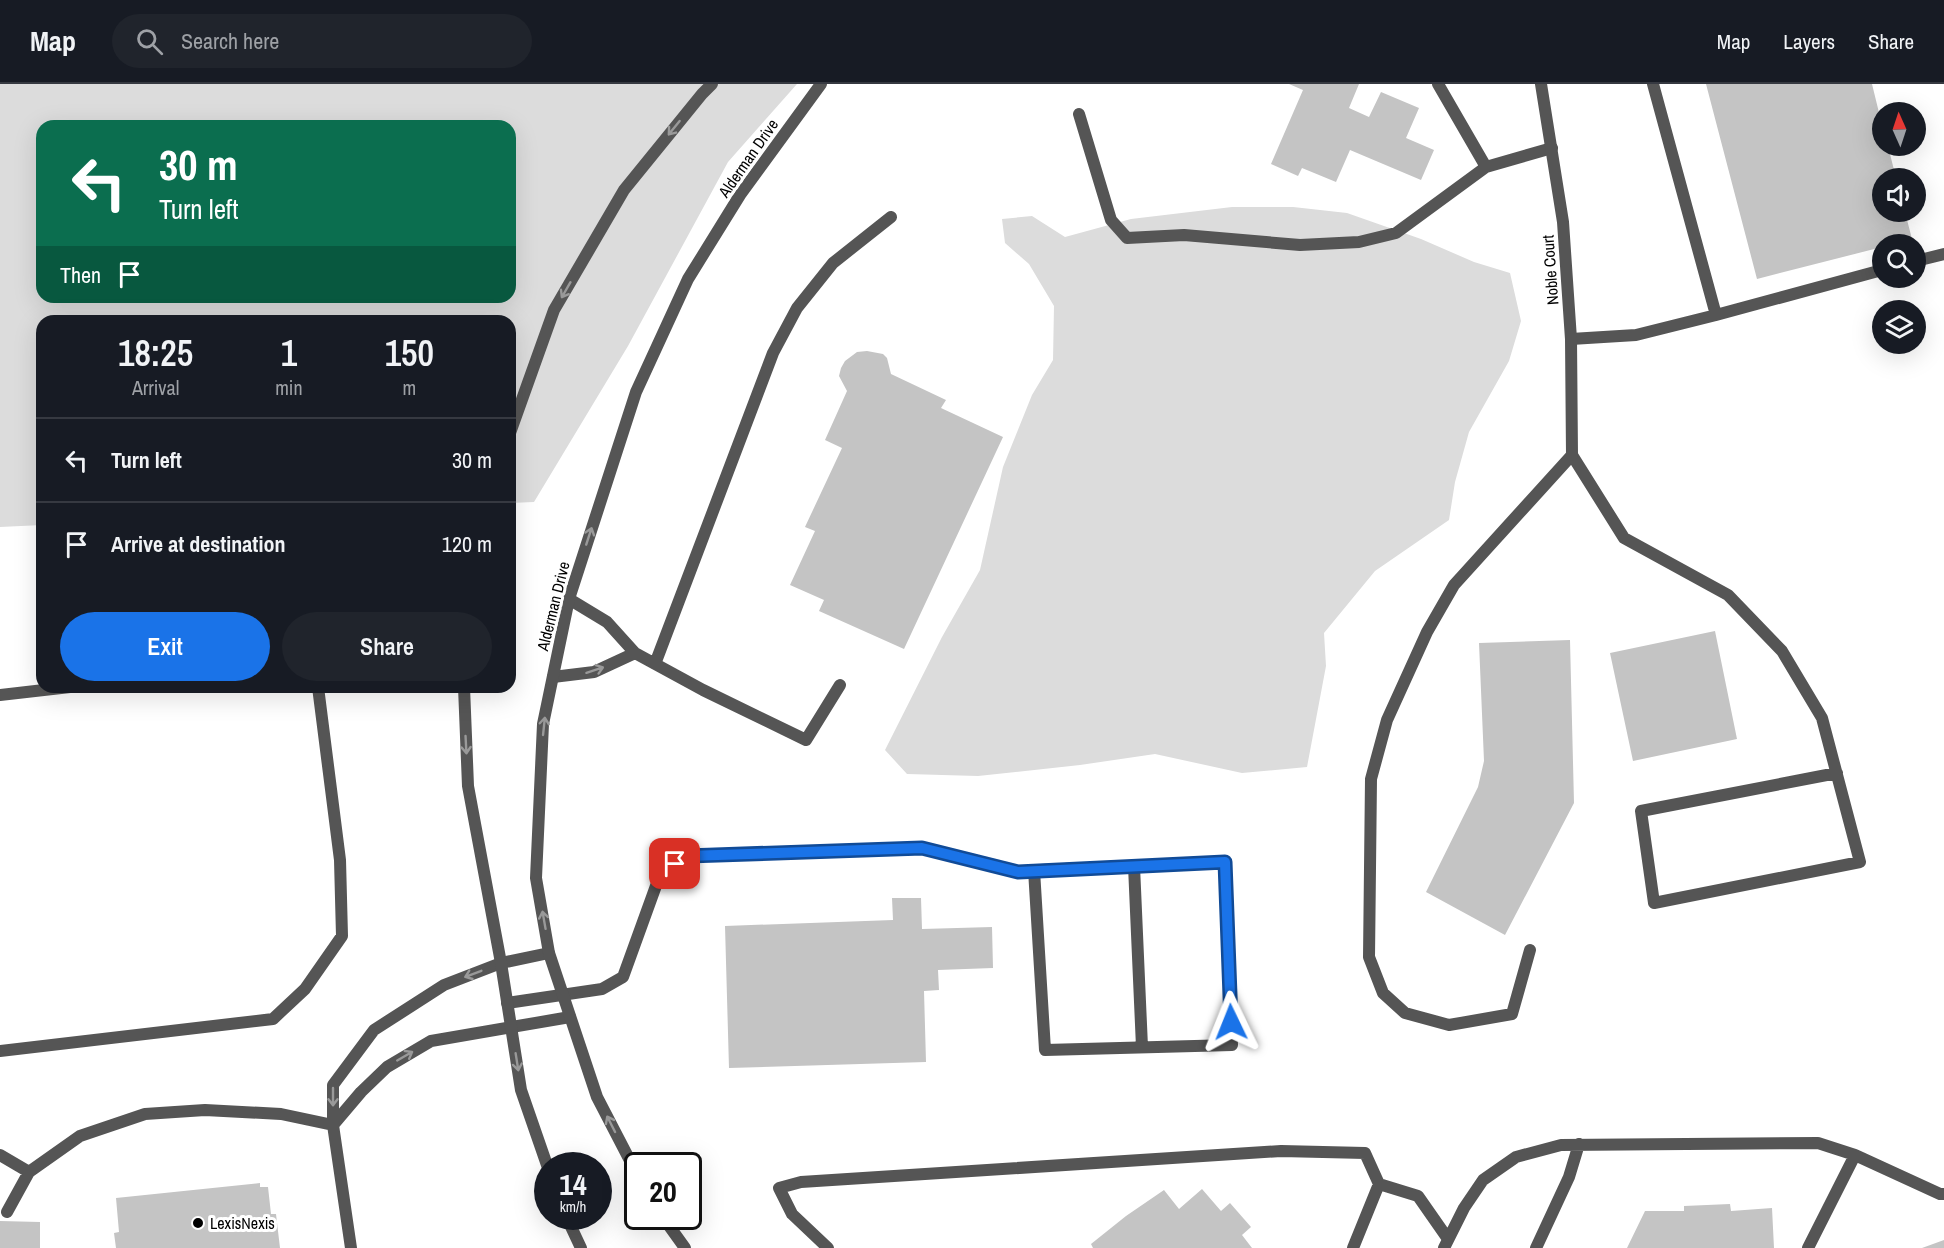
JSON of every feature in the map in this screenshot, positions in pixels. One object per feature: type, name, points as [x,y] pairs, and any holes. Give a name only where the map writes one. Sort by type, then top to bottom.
[{"type":"street","points":[[516,416],[554,310],[624,190],[712,84]]},
{"type":"street","name":"Alderman Drive","points":[[626,1152],[597,1097],[549,953],[537,878],[543,724],[569,599],[636,392],[688,279],[740,195],[820,84]]},
{"type":"street","points":[[1438,84],[1486,167]]},
{"type":"street","name":"Noble Court","points":[[1541,84],[1563,222],[1572,339],[1572,455]]},
{"type":"street","points":[[1653,84],[1716,315]]},
{"type":"street","points":[[1079,114],[1111,220],[1127,238],[1184,236],[1300,245],[1359,242],[1396,233],[1486,167],[1552,148]]},
{"type":"street","points":[[656,664],[773,353],[797,308],[833,263],[891,217]]},
{"type":"street","points":[[1926,258],[1944,254]]},
{"type":"street","points":[[1572,339],[1636,335],[1872,273]]},
{"type":"street","points":[[1530,950],[1512,1014],[1449,1025],[1405,1013],[1383,993],[1369,957],[1371,779],[1387,720],[1427,632],[1454,585],[1572,455],[1624,538],[1728,596],[1782,651],[1822,718],[1860,862],[1654,903],[1641,811],[1836,773]]},
{"type":"street","points":[[569,599],[607,622],[634,653],[703,690],[806,740],[840,685]]},
{"type":"street","points":[[553,677],[594,672],[634,653]]},
{"type":"street","points":[[0,695],[36,691]]},
{"type":"street","points":[[0,1051],[273,1019],[305,989],[342,936],[340,860],[319,693]]},
{"type":"street","points":[[464,693],[468,786],[522,1090],[543,1152]]},
{"type":"street","points":[[507,1003],[602,989],[623,977],[657,883],[665,869],[687,856],[922,848],[1018,872],[1034,870],[1225,862],[1232,1045],[1045,1050],[1034,870]]},
{"type":"street","points":[[1134,866],[1142,1047]]},
{"type":"street","points":[[351,1248],[333,1125],[333,1085],[374,1029],[444,985],[501,963],[549,953]]},
{"type":"street","points":[[333,1125],[361,1092],[387,1067],[431,1041],[570,1017]]},
{"type":"street","points":[[7,1212],[29,1172],[80,1136],[146,1114],[206,1110],[280,1114],[333,1125]]},
{"type":"street","points":[[1446,1244],[1464,1208],[1483,1180],[1516,1157],[1561,1144],[1818,1143],[1855,1155],[1944,1194]]},
{"type":"street","points":[[1536,1248],[1569,1177],[1579,1144]]},
{"type":"street","points":[[828,1248],[792,1214],[779,1188],[801,1182],[1281,1151],[1365,1153],[1379,1184],[1353,1248]]},
{"type":"street","points":[[0,1155],[29,1172]]},
{"type":"street","points":[[1808,1248],[1855,1155]]},
{"type":"street","points":[[1379,1184],[1418,1196],[1446,1244]]},
{"type":"street","points":[[573,1230],[581,1248]]},
{"type":"street","points":[[672,1230],[685,1248]]},
{"type":"shaded area","points":[[0,84],[797,84],[728,162],[628,346],[534,502],[516,503],[516,315],[36,315],[36,525],[0,527]]},
{"type":"shaded area","points":[[1232,207],[1293,207],[1347,213],[1421,239],[1474,262],[1510,273],[1521,321],[1509,361],[1469,432],[1455,482],[1449,520],[1375,571],[1324,633],[1326,666],[1307,767],[1242,773],[1155,754],[978,776],[907,774],[885,750],[942,637],[980,570],[1003,467],[1032,395],[1053,360],[1054,306],[1029,264],[1005,243],[1002,219],[1032,216],[1065,237],[1131,219]]},
{"type":"building","points":[[1289,84],[1359,84],[1349,108],[1369,117],[1381,92],[1419,108],[1406,138],[1434,150],[1421,180],[1350,150],[1336,182],[1302,168],[1298,176],[1271,164],[1303,90]]},
{"type":"building","points":[[1706,84],[1872,84],[1876,102],[1872,102],[1872,156],[1890,156],[1894,168],[1872,168],[1872,222],[1908,222],[1911,234],[1872,234],[1872,250],[1757,279]]},
{"type":"building","points":[[857,352],[883,354],[887,358],[891,374],[946,400],[941,408],[1003,437],[904,649],[819,611],[824,600],[790,585],[815,531],[805,527],[842,448],[825,440],[847,391],[839,376],[841,368],[845,361]]},
{"type":"building","points":[[1715,631],[1737,739],[1633,761],[1610,653]]},
{"type":"building","points":[[1570,640],[1574,803],[1505,935],[1426,892],[1478,787],[1484,761],[1479,643]]},
{"type":"building","points":[[892,898],[921,898],[922,929],[992,927],[993,968],[938,970],[939,990],[924,991],[926,1062],[729,1068],[725,926],[893,920]]},
{"type":"building","name":"LexisNexis","points":[[260,1183],[260,1187],[268,1187],[271,1214],[276,1214],[280,1248],[116,1248],[114,1233],[119,1232],[116,1198]]},
{"type":"building","points":[[1202,1189],[1221,1211],[1230,1203],[1251,1227],[1242,1235],[1252,1248],[1093,1248],[1091,1244],[1164,1190],[1179,1209]]},
{"type":"building","points":[[1730,1204],[1731,1211],[1772,1208],[1774,1248],[1627,1248],[1645,1211],[1684,1211],[1684,1206]]},
{"type":"building","points":[[0,1221],[40,1222],[40,1248],[0,1248]]},
{"type":"building","points":[[1944,1240],[1944,1248],[1922,1248]]},
{"type":"place","name":"LexisNexis","points":[[198,1223]]},
{"type":"route","points":[[675,864],[687,856],[922,848],[1018,872],[1225,862],[1231,1022]]}]
